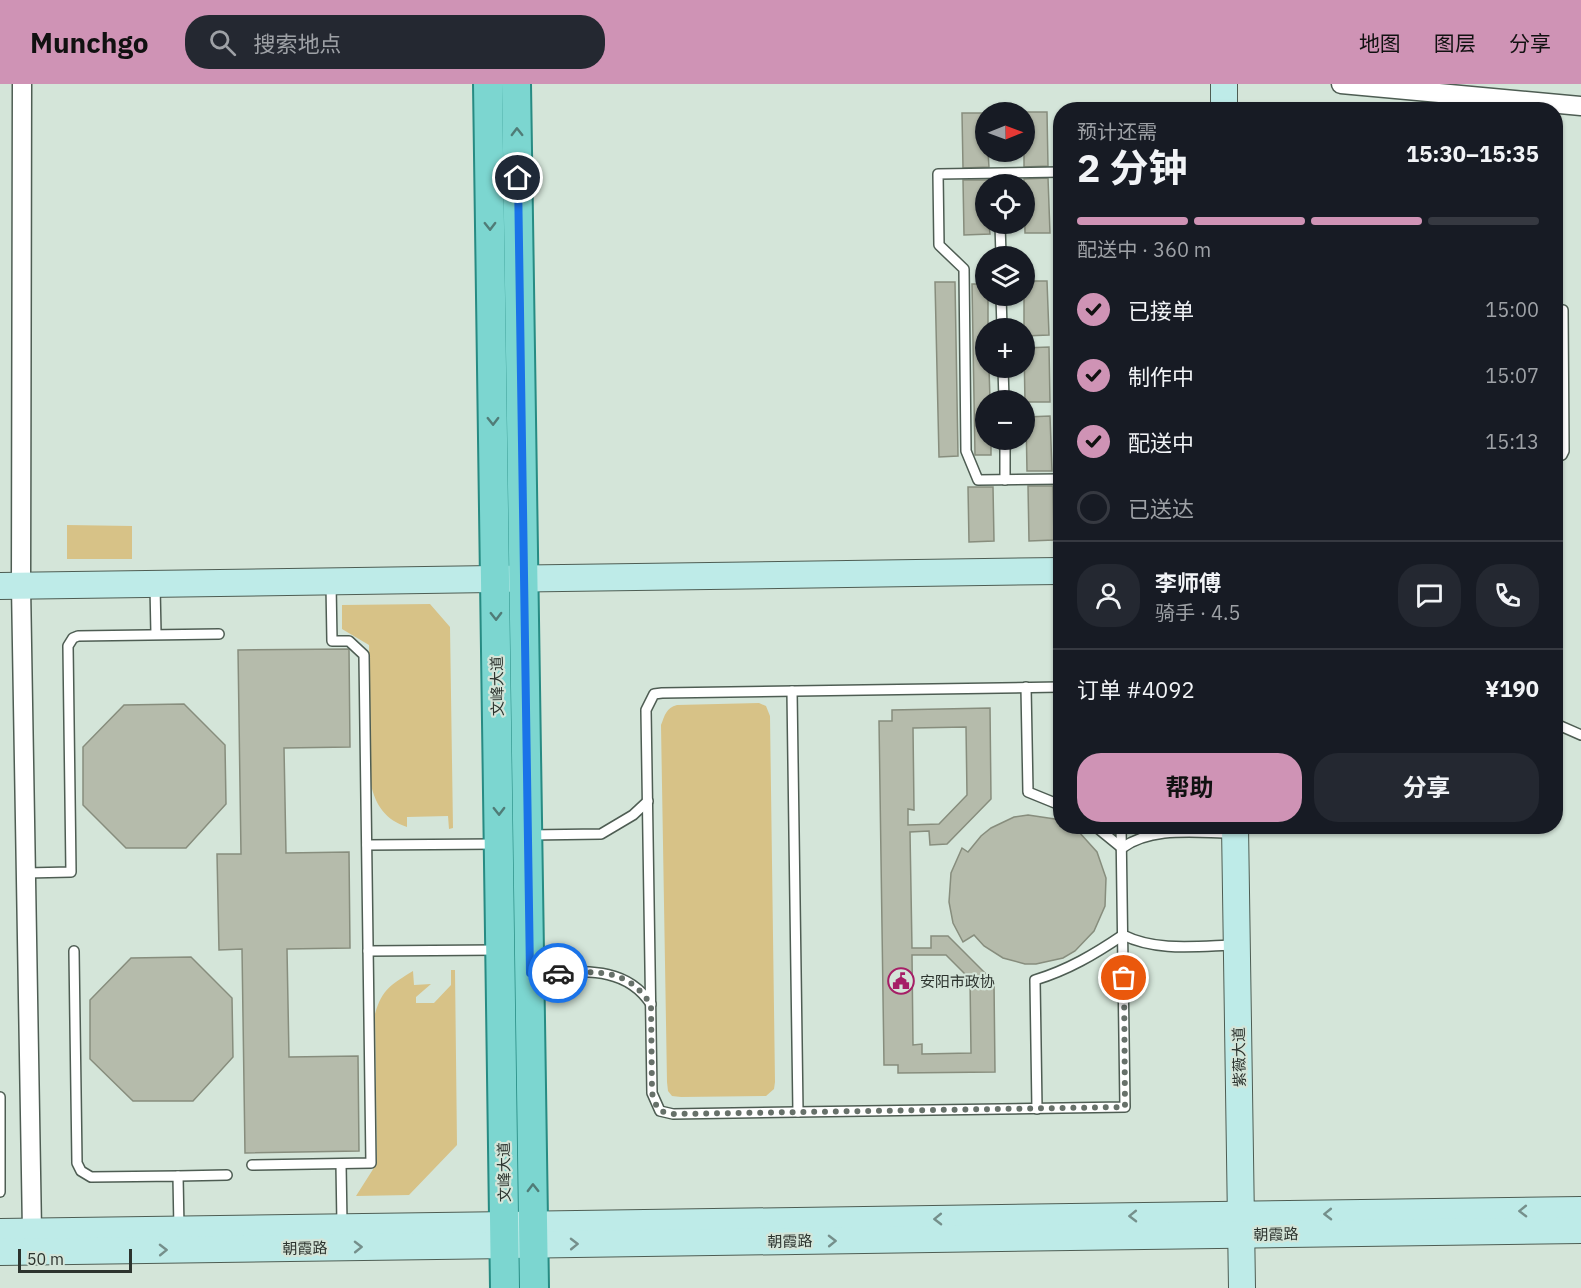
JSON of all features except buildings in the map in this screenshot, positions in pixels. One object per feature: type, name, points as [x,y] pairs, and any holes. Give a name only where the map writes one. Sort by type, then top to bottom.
[{"type":"main road","name":"文峰大道","points":[[488,84],[505,1288]]},
{"type":"main road","name":"文峰大道","points":[[516,84],[534,1288]]},
{"type":"street","points":[[22,84],[11,586],[26,873],[32,1231]]},
{"type":"street","points":[[1224,84],[1224,102]]},
{"type":"street","points":[[1241,84],[1241,102]]},
{"type":"street","points":[[1341,84],[1537,102]]},
{"type":"street","points":[[1563,104],[1581,106]]},
{"type":"street","points":[[11,586],[1053,571]]},
{"type":"street","name":"紫薇大道","points":[[1241,834],[1237,945],[1249,1225],[1258,1288]]},
{"type":"street","name":"紫薇大道","points":[[1241,834],[1249,1225],[1242,1288]]},
{"type":"street","name":"朝霞路","points":[[1249,1225],[1581,1210]]},
{"type":"street","name":"朝霞路","points":[[0,1252],[533,1234],[1249,1225],[1581,1230]]},
{"type":"street","name":"朝霞路","points":[[0,1232],[342,1227],[505,1235]]},
{"type":"lane","points":[[1053,172],[938,174],[939,245],[964,269],[966,451],[978,480],[1053,479]]},
{"type":"lane","points":[[1563,310],[1563,453]]},
{"type":"lane","points":[[1005,450],[1005,480]]},
{"type":"lane","points":[[252,1165],[371,1163],[364,655],[349,641],[332,641],[331,581]]},
{"type":"lane","points":[[155,584],[156,634]]},
{"type":"lane","points":[[26,873],[71,872],[68,646],[73,638],[78,636],[219,634]]},
{"type":"lane","points":[[1026,687],[1028,792],[1053,803]]},
{"type":"lane","points":[[1053,687],[654,694],[646,710],[652,1093],[655,1103],[660,1111],[673,1114],[1125,1107],[1121,834]]},
{"type":"lane","points":[[792,691],[798,1112]]},
{"type":"lane","points":[[1563,727],[1581,735]]},
{"type":"lane","points":[[528,835],[601,834],[633,815],[648,801]]},
{"type":"lane","points":[[1105,834],[1122,848]]},
{"type":"lane","points":[[1122,848],[1141,837],[1155,834]]},
{"type":"lane","points":[[367,845],[499,844]]},
{"type":"lane","points":[[1037,1108],[1035,980],[1091,957],[1123,935]]},
{"type":"lane","points":[[1123,935],[1143,943],[1162,946],[1237,945]]},
{"type":"lane","points":[[368,951],[501,950]]},
{"type":"lane","points":[[74,951],[77,1163],[81,1171],[91,1177],[227,1175]]},
{"type":"lane","points":[[530,973],[607,972],[636,987],[651,1005]]},
{"type":"lane","points":[[0,1097],[0,1192]]},
{"type":"lane","points":[[341,1164],[342,1227]]},
{"type":"lane","points":[[178,1176],[179,1229]]},
{"type":"shaded area","points":[[67,525],[132,526],[132,559],[67,559]]},
{"type":"shaded area","points":[[430,604],[450,627],[453,828],[449,829],[448,816],[407,817],[407,827],[393,820],[379,806],[371,785],[369,645],[342,629],[342,605]]},
{"type":"shaded area","points":[[759,703],[766,706],[770,716],[774,1089],[766,1096],[672,1096],[668,1091],[667,1082],[661,725],[668,710],[677,705]]},
{"type":"shaded area","points":[[451,970],[455,970],[457,1145],[409,1195],[356,1196],[377,1163],[375,1014],[378,1006],[389,988],[413,971],[414,985],[431,984],[416,997],[416,1003],[434,1003],[451,985]]},
{"type":"way so far","points":[[558,973],[607,972],[622,978],[643,993],[651,1005],[652,1093],[660,1111],[673,1114],[1125,1107],[1124,978]]},
{"type":"place","name":"安阳市政协","points":[[901,981]]},
{"type":"route","points":[[518,178],[530,973],[558,973]]}]
